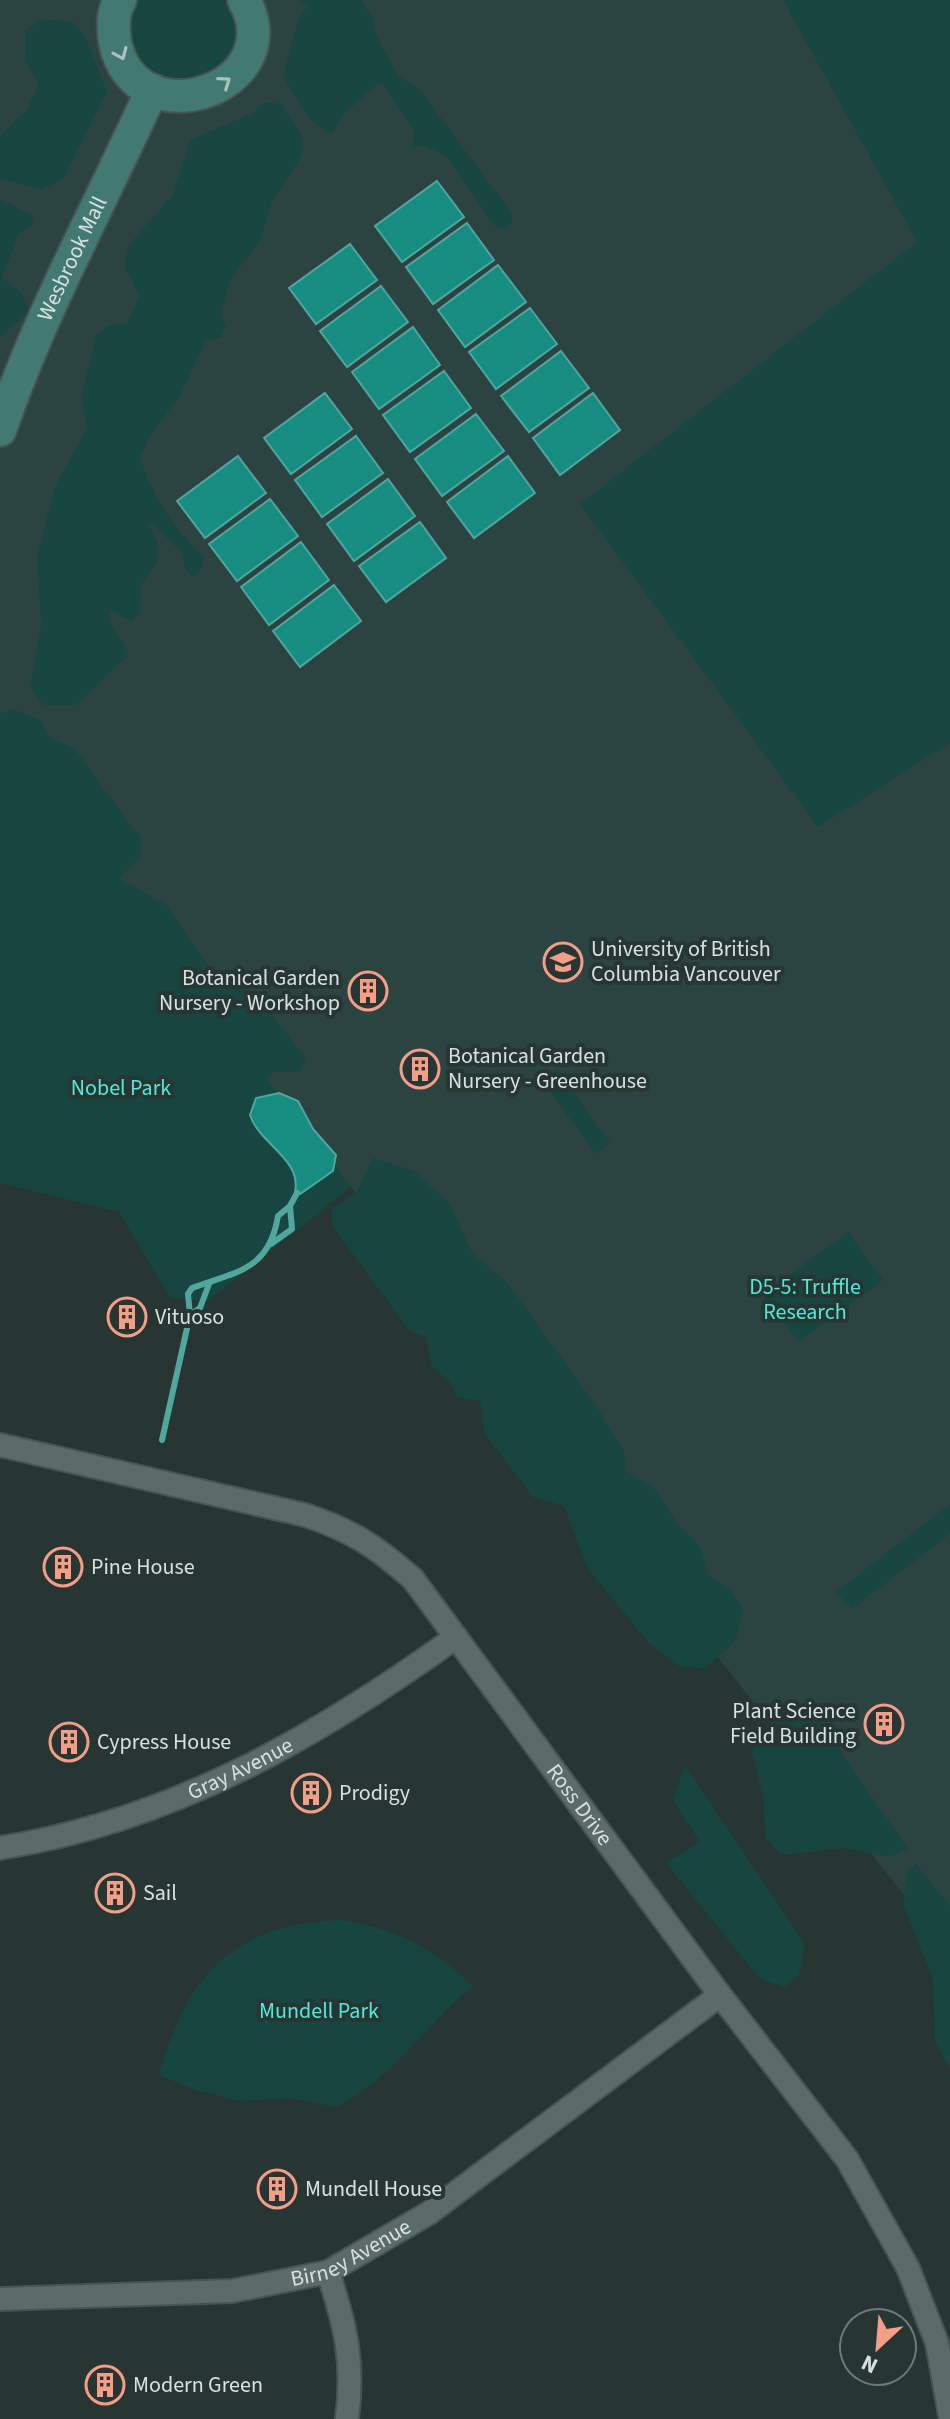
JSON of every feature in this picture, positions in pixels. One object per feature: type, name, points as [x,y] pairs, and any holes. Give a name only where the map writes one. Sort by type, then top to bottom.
[{"type":"street","points":[[120,0],[113,29],[117,52],[129,72],[152,90],[169,96],[195,96],[220,87],[234,76],[245,61],[253,32],[251,5]]},
{"type":"street","name":"Wesbrook Mall","points":[[0,430],[25,359],[94,219],[152,90]]},
{"type":"street","name":"Ross Drive","points":[[0,1445],[305,1515],[340,1526],[375,1546],[413,1579],[720,1995],[847,2159],[883,2218],[908,2268],[937,2343],[950,2415]]},
{"type":"street","name":"Gray Avenue","points":[[0,1848],[127,1816],[216,1783],[339,1719],[456,1637]]},
{"type":"street","name":"Birney Avenue","points":[[0,2299],[232,2291],[328,2272],[429,2213],[720,1995]]},
{"type":"street","points":[[328,2272],[349,2342],[353,2377],[347,2419]]},
{"type":"shaded area","name":"University of British Columbia Vancouver","points":[[0,0],[950,0],[950,1954],[0,738]]},
{"type":"green space","points":[[136,0],[235,0],[243,28],[224,72],[167,83],[156,75],[139,58],[130,38],[129,26]]},
{"type":"green space","points":[[300,0],[360,0],[374,20],[375,33],[398,76],[421,91],[513,215],[511,225],[501,230],[494,225],[446,156],[423,145],[411,147],[415,131],[382,84],[377,84],[344,114],[332,133],[309,117],[283,75],[298,20],[307,7]]},
{"type":"green space","points":[[783,0],[950,0],[950,743],[818,827],[580,504],[917,242]]},
{"type":"green space","points":[[42,19],[73,22],[85,36],[107,92],[64,178],[42,190],[0,178],[0,136],[26,111],[39,84],[25,60],[25,31]]},
{"type":"green space","points":[[266,102],[280,104],[302,135],[303,153],[272,202],[260,241],[231,279],[221,313],[226,327],[221,337],[206,341],[179,397],[152,433],[140,457],[165,511],[204,557],[202,569],[193,576],[185,570],[182,553],[153,524],[148,524],[158,542],[158,561],[141,585],[140,613],[131,621],[108,609],[112,627],[129,654],[76,705],[43,705],[30,687],[41,625],[37,555],[56,485],[87,428],[81,397],[96,335],[109,326],[127,323],[140,296],[124,267],[128,246],[172,196],[190,140],[251,114]]},
{"type":"green space","points":[[0,199],[33,216],[32,225],[18,235],[2,278],[22,293],[29,310],[0,339]]},
{"type":"green space","name":"Nobel Park","points":[[13,709],[40,720],[51,738],[74,748],[141,839],[141,856],[119,878],[168,906],[207,964],[254,993],[306,1058],[300,1072],[274,1072],[267,1079],[351,1187],[208,1301],[170,1298],[119,1212],[0,1183],[0,714]]},
{"type":"green space","points":[[557,1069],[610,1142],[596,1154],[543,1082]]},
{"type":"green space","points":[[373,1158],[414,1171],[450,1204],[472,1253],[509,1285],[592,1400],[623,1448],[626,1471],[657,1491],[676,1522],[700,1546],[709,1576],[730,1589],[743,1610],[736,1640],[705,1669],[679,1666],[649,1643],[588,1569],[564,1506],[533,1497],[485,1434],[480,1401],[457,1398],[450,1382],[432,1367],[426,1337],[410,1331],[332,1226],[332,1209],[357,1191]]},
{"type":"green space","name":"D5-5: Truffle Research","points":[[848,1232],[883,1280],[799,1342],[762,1295]]},
{"type":"green space","points":[[950,1504],[950,1534],[852,1609],[836,1592]]},
{"type":"green space","points":[[790,1711],[819,1720],[908,1849],[888,1857],[845,1848],[781,1855],[766,1839],[763,1794],[752,1752],[756,1736],[767,1731],[776,1712]]},
{"type":"green space","points":[[685,1765],[805,1944],[799,1975],[784,1987],[760,1979],[666,1863],[700,1842],[673,1801]]},
{"type":"green space","points":[[916,1864],[950,1906],[950,2068],[935,2042],[933,1980],[903,1904],[907,1873]]},
{"type":"green space","name":"Mundell Park","points":[[343,1920],[382,1929],[414,1942],[473,1986],[391,2067],[356,2096],[336,2107],[288,2098],[241,2101],[198,2091],[159,2075],[170,2039],[184,2009],[201,1982],[221,1961],[244,1944],[272,1931],[305,1923]]},
{"type":"water","points":[[437,181],[464,217],[402,262],[375,226]]},
{"type":"water","points":[[467,223],[494,260],[433,304],[406,267]]},
{"type":"water","points":[[350,244],[377,280],[316,324],[289,288]]},
{"type":"water","points":[[498,265],[526,302],[465,347],[438,310]]},
{"type":"water","points":[[381,286],[408,322],[347,367],[320,331]]},
{"type":"water","points":[[530,308],[557,344],[496,389],[469,352]]},
{"type":"water","points":[[413,327],[440,365],[379,409],[352,372]]},
{"type":"water","points":[[561,351],[589,388],[529,432],[501,396]]},
{"type":"water","points":[[444,371],[471,408],[410,452],[383,415]]},
{"type":"water","points":[[325,393],[352,429],[291,474],[264,438]]},
{"type":"water","points":[[593,393],[620,430],[560,475],[533,438]]},
{"type":"water","points":[[476,414],[504,451],[442,496],[415,459]]},
{"type":"water","points":[[356,436],[383,473],[322,517],[295,480]]},
{"type":"water","points":[[238,456],[266,493],[205,538],[177,501]]},
{"type":"water","points":[[508,456],[535,493],[474,538],[447,502]]},
{"type":"water","points":[[388,479],[415,516],[354,561],[327,524]]},
{"type":"water","points":[[270,499],[298,536],[237,581],[209,544]]},
{"type":"water","points":[[420,522],[446,558],[386,602],[359,566]]},
{"type":"water","points":[[301,542],[329,580],[269,625],[241,587]]},
{"type":"water","points":[[334,585],[361,621],[300,667],[273,631]]},
{"type":"water","points":[[279,1093],[298,1101],[313,1129],[336,1155],[333,1171],[300,1194],[295,1192],[292,1170],[262,1135],[250,1115],[256,1098]]},
{"type":"waterway","points":[[162,1440],[190,1315],[188,1294],[192,1288],[236,1273],[258,1259],[267,1248],[278,1216],[290,1206],[297,1193]]},
{"type":"waterway","points":[[271,1244],[292,1229],[290,1206]]},
{"type":"waterway","points":[[190,1315],[200,1308],[209,1284]]},
{"type":"place","name":"University of British Columbia Vancouver","points":[[563,962]]},
{"type":"place","name":"Botanical Garden Nursery - Workshop","points":[[368,991]]},
{"type":"place","name":"Botanical Garden Nursery - Greenhouse","points":[[420,1069]]},
{"type":"place","name":"Vituoso","points":[[127,1317]]},
{"type":"place","name":"Pine House","points":[[63,1567]]},
{"type":"place","name":"Plant Science Field Building","points":[[884,1724]]},
{"type":"place","name":"Cypress House","points":[[69,1742]]},
{"type":"place","name":"Prodigy","points":[[311,1793]]},
{"type":"place","name":"Sail","points":[[115,1893]]},
{"type":"place","name":"Mundell House","points":[[277,2189]]},
{"type":"place","name":"Modern Green","points":[[105,2385]]}]
